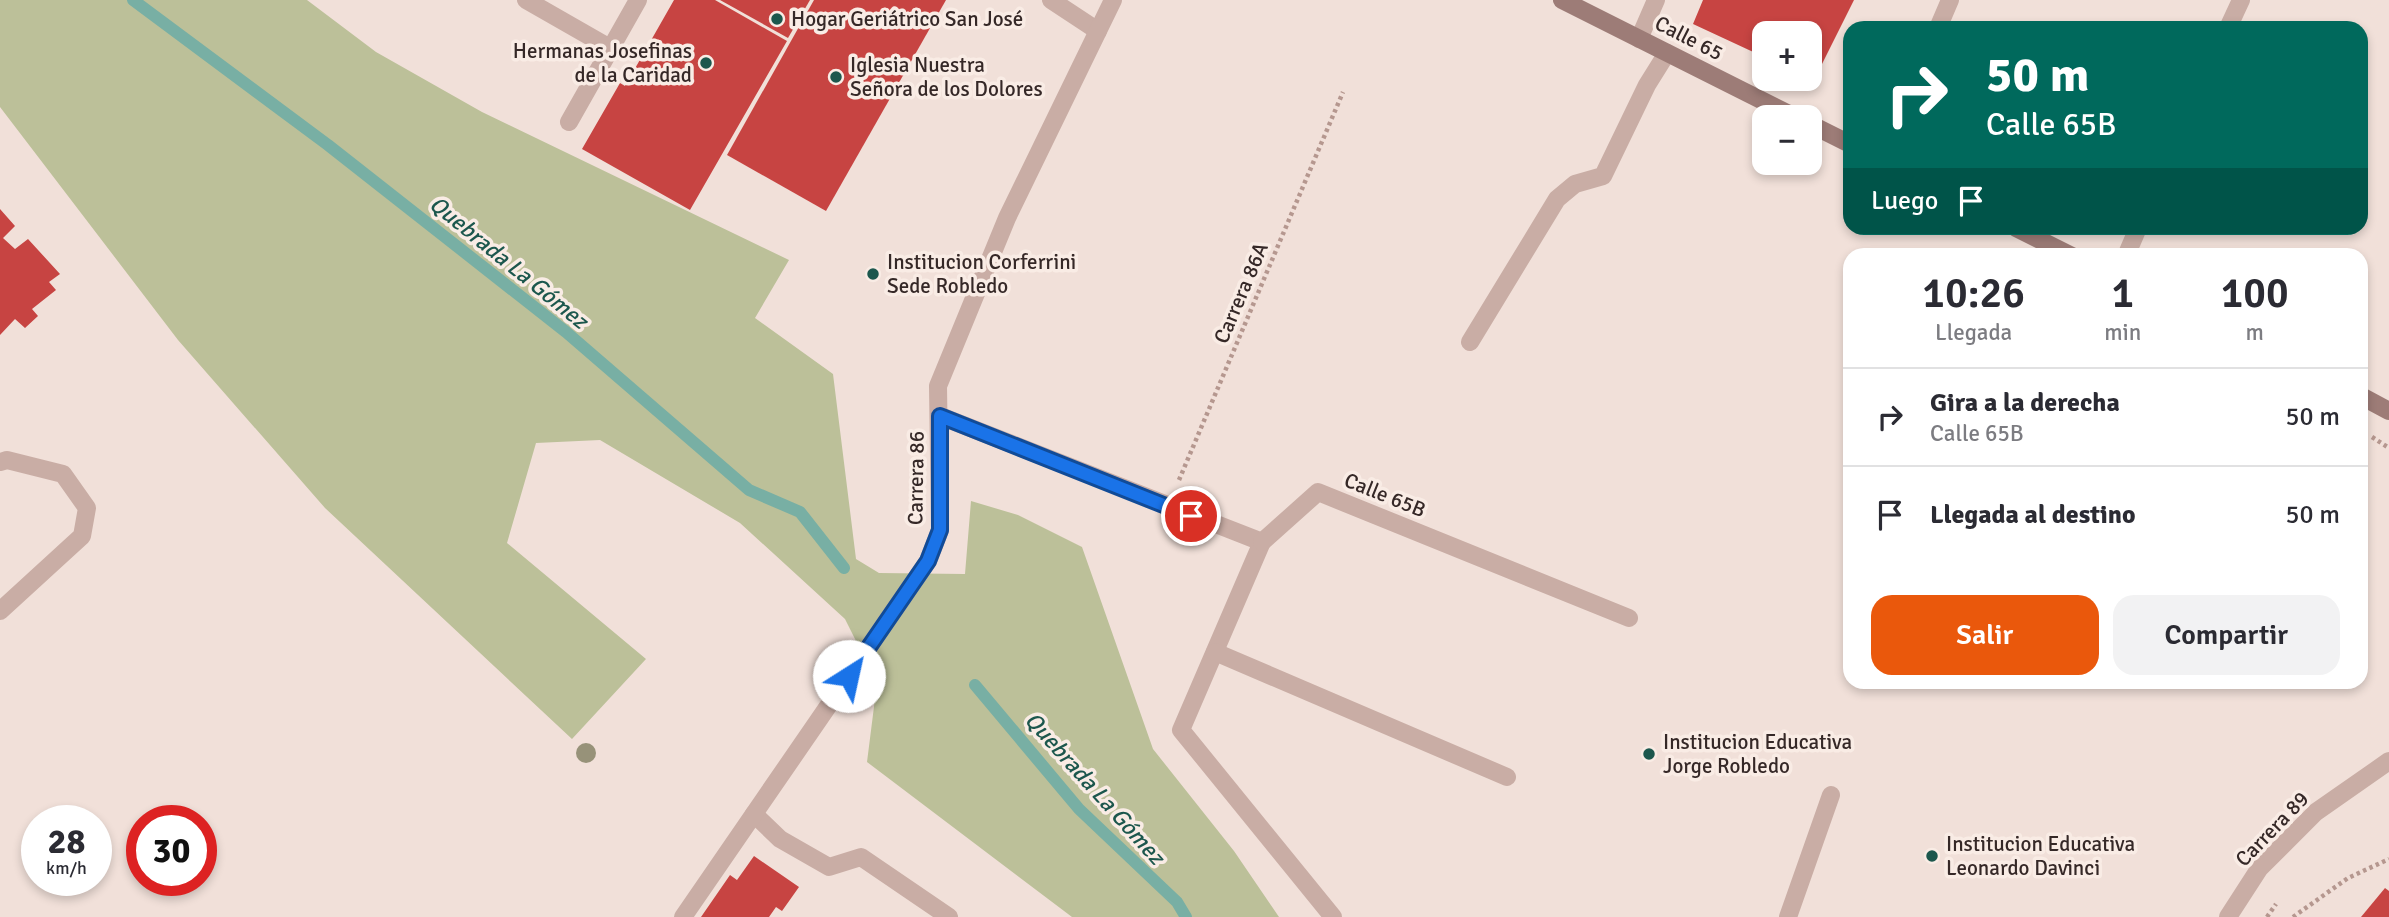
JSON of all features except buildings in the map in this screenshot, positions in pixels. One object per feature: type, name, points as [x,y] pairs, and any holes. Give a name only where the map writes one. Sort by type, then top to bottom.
[{"type":"main road","name":"Calle 65","points":[[1562,0],[1771,105]]},
{"type":"main road","points":[[1822,130],[1843,140]]},
{"type":"main road","points":[[2030,235],[2056,248]]},
{"type":"main road","points":[[2368,400],[2389,411]]},
{"type":"street","points":[[526,0],[610,48]]},
{"type":"street","points":[[569,122],[638,0]]},
{"type":"street","points":[[1051,0],[1098,31]]},
{"type":"street","name":"Carrera 86","points":[[682,917],[928,561],[940,530],[938,386],[1007,218],[1114,0]]},
{"type":"street","points":[[1639,39],[1656,0]]},
{"type":"street","points":[[1941,21],[1950,0]]},
{"type":"street","points":[[2231,21],[2241,0]]},
{"type":"street","points":[[1470,342],[1557,199],[1575,184],[1603,176],[1647,85],[1667,53]]},
{"type":"street","points":[[940,416],[1262,542],[1181,730],[1333,917]]},
{"type":"street","points":[[0,462],[8,460],[63,474],[87,508],[82,536],[0,611]]},
{"type":"street","name":"Calle 65B","points":[[1262,542],[1318,492],[1629,618]]},
{"type":"street","points":[[1215,652],[1507,777]]},
{"type":"street","name":"Carrera 89","points":[[2228,917],[2259,869],[2316,812],[2389,761]]},
{"type":"street","name":"Carrera 89","points":[[2357,781],[2389,770]]},
{"type":"street","points":[[1787,917],[1830,795]]},
{"type":"street","points":[[754,814],[780,839],[829,867],[861,857],[949,917]]},
{"type":"path","name":"Carrera 86A","points":[[1168,507],[1343,92]]},
{"type":"path","points":[[2293,917],[2348,878],[2389,859]]},
{"type":"path","points":[[2267,917],[2276,904]]},
{"type":"green space","points":[[0,0],[307,0],[376,52],[482,112],[789,260],[755,318],[833,374],[856,559],[879,573],[965,574],[971,501],[1018,515],[1082,547],[1153,749],[1234,851],[1279,917],[1072,917],[867,762],[877,683],[845,619],[740,523],[600,440],[536,443],[507,543],[646,659],[572,739],[325,508],[178,340],[0,107]]},
{"type":"waterway","name":"Quebrada La Gómez","points":[[133,0],[328,145],[566,332],[749,490],[800,512],[844,568]]},
{"type":"waterway","name":"Quebrada La Gómez","points":[[975,685],[1079,809],[1177,902],[1186,917]]},
{"type":"place","name":"Hogar Geriátrico San José","points":[[777,19]]},
{"type":"place","name":"Hermanas Josefinas de la Caridad","points":[[706,63]]},
{"type":"place","name":"Iglesia Nuestra Señora de los Dolores","points":[[836,77]]},
{"type":"place","name":"Institucion Corferrini Sede Robledo","points":[[873,274]]},
{"type":"place","name":"Institucion Educativa Jorge Robledo","points":[[1649,754]]},
{"type":"place","name":"Institucion Educativa Leonardo Davinci","points":[[1932,856]]},
{"type":"route","points":[[849,676],[928,561],[940,530],[940,416],[1191,516]]}]
